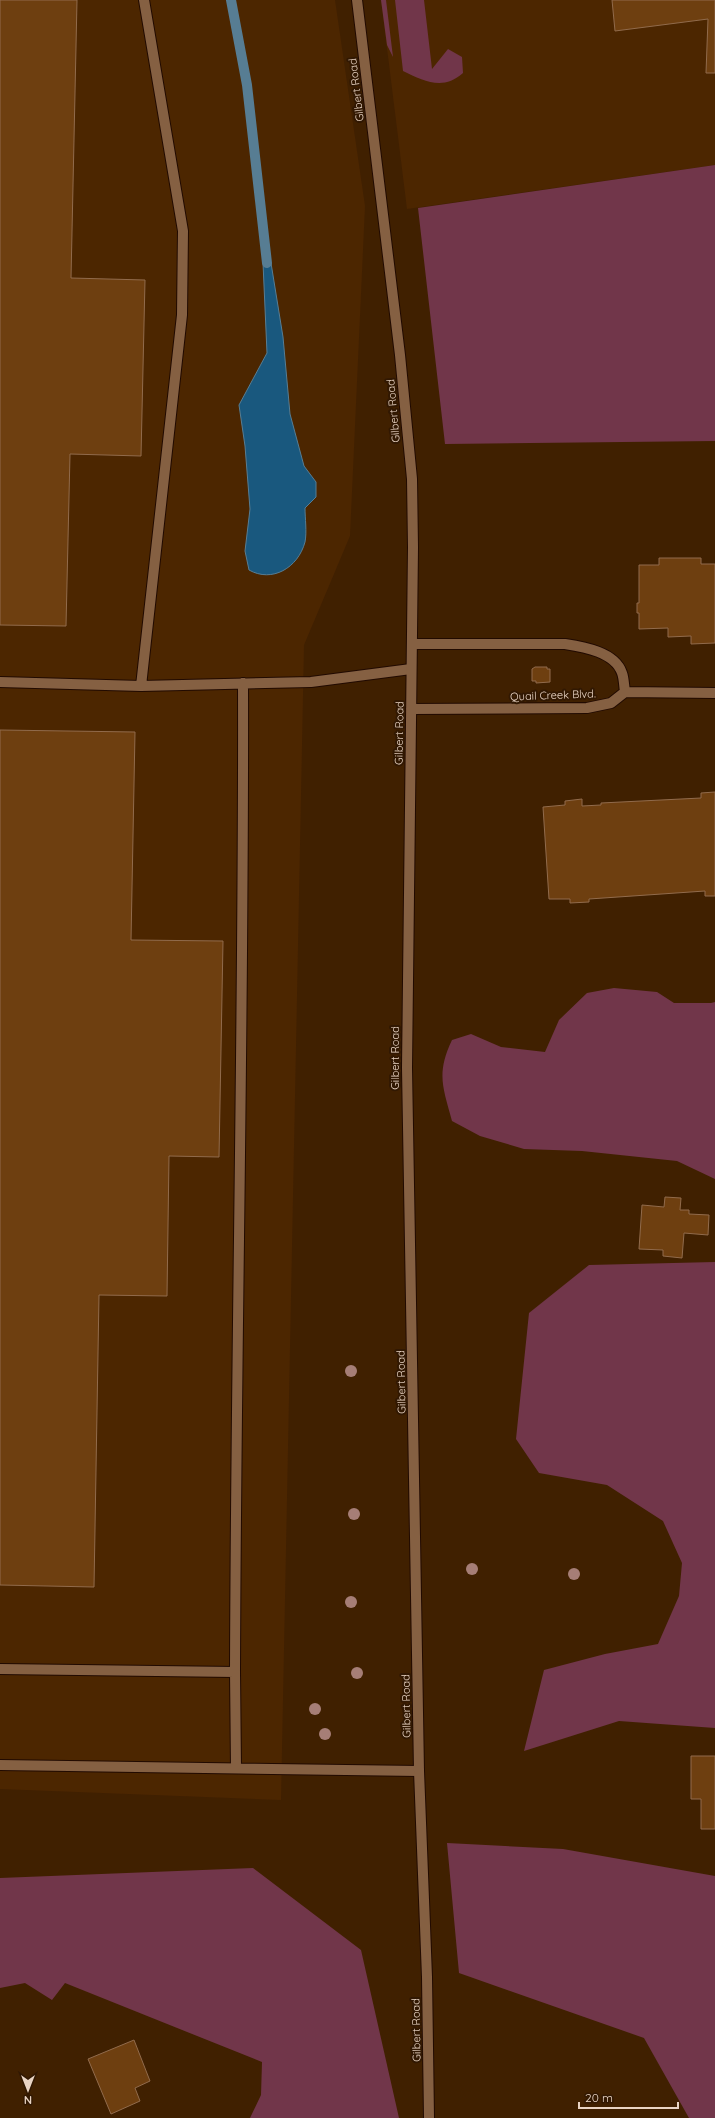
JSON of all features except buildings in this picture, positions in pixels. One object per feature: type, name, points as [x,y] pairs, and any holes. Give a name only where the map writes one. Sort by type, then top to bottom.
[{"type":"street","points":[[141,686],[182,315],[183,246],[179,209],[144,0]]},
{"type":"street","name":"Gilbert Road","points":[[357,0],[400,355],[412,479],[412,644],[407,1068],[419,1771],[427,1977],[429,2118]]},
{"type":"street","points":[[412,644],[565,644],[583,647],[603,655],[617,664],[622,673],[624,692],[715,693]]},
{"type":"street","points":[[0,682],[141,686],[311,682],[411,669]]},
{"type":"street","points":[[236,1768],[236,1386],[244,936],[243,683]]},
{"type":"street","name":"Quail Creek Blvd.","points":[[411,709],[587,708],[611,703],[624,692]]},
{"type":"street","points":[[0,1669],[235,1672]]},
{"type":"street","points":[[0,1765],[419,1771]]},
{"type":"shaded area","points":[[0,0],[335,0],[365,206],[350,536],[304,645],[281,1800],[0,1789]]},
{"type":"shaded area","points":[[381,0],[715,0],[715,165],[407,209]]},
{"type":"shaded area","points":[[381,0],[386,0],[393,57],[387,45]]},
{"type":"shaded area","points":[[395,0],[424,0],[432,69],[448,49],[462,57],[463,73],[448,82],[441,83],[426,81],[403,71]]},
{"type":"shaded area","points":[[715,165],[715,441],[445,444],[418,208]]},
{"type":"shaded area","points":[[614,988],[657,992],[674,1003],[715,1002],[715,1179],[677,1161],[582,1151],[524,1149],[480,1136],[452,1121],[444,1089],[443,1072],[444,1062],[452,1040],[471,1034],[501,1047],[545,1052],[559,1020],[587,993]]},
{"type":"shaded area","points":[[715,1262],[715,1728],[619,1721],[524,1751],[544,1670],[605,1654],[658,1644],[679,1596],[682,1563],[663,1521],[607,1485],[539,1473],[516,1439],[529,1313],[589,1265]]},
{"type":"shaded area","points":[[447,1843],[563,1849],[715,1876],[715,2118],[689,2118],[644,2038],[459,1973]]},
{"type":"shaded area","points":[[253,1868],[361,1950],[399,2118],[250,2118],[261,2095],[262,2062],[65,1983],[52,2000],[25,1983],[0,1988],[0,1878]]},
{"type":"water","points":[[263,263],[271,263],[283,337],[290,414],[304,466],[316,482],[316,497],[305,508],[306,538],[302,551],[297,559],[283,571],[266,575],[258,574],[249,570],[245,551],[250,509],[245,446],[239,405],[267,353]]},
{"type":"waterway","points":[[231,0],[247,85],[267,263]]}]
